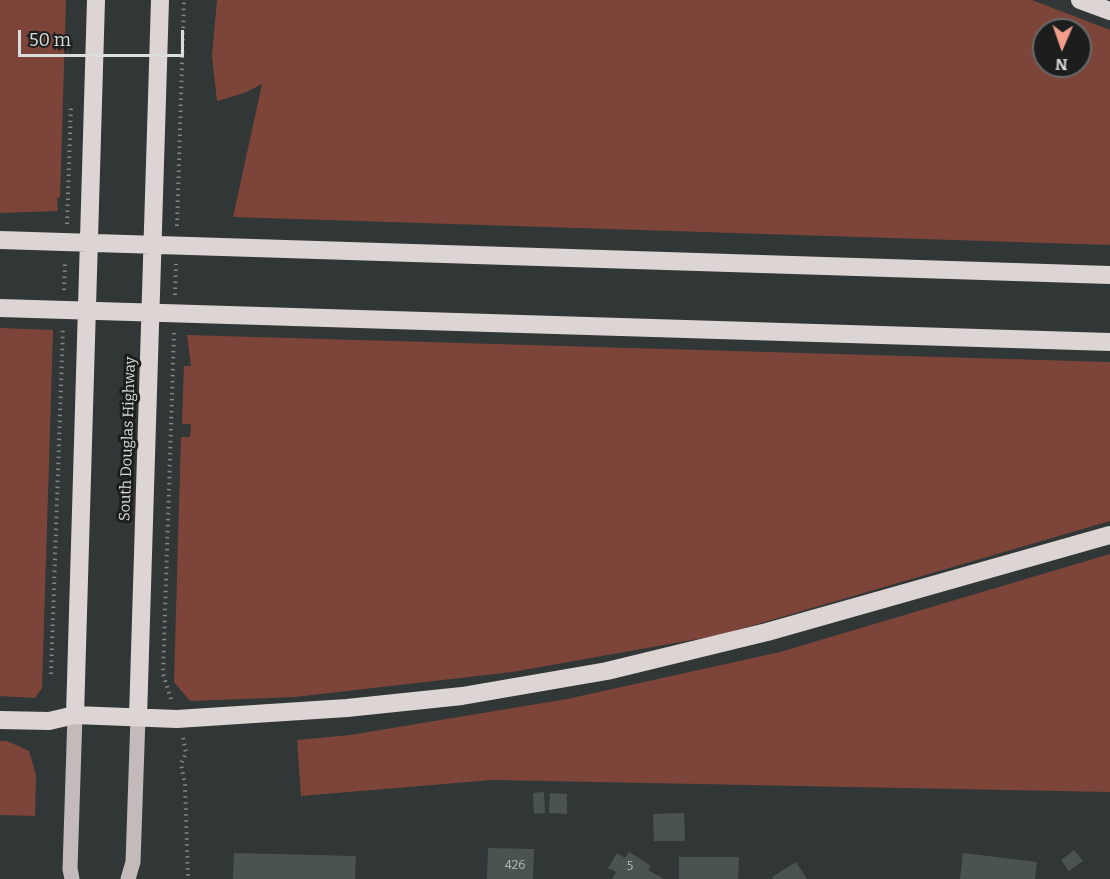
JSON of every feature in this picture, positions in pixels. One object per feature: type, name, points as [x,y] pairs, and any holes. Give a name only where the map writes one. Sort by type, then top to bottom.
[{"type":"highway","points":[[75,715],[96,0]]},
{"type":"highway","name":"South Douglas Highway","points":[[138,717],[160,0]]},
{"type":"highway","points":[[1080,0],[1110,11]]},
{"type":"highway","points":[[9,240],[1110,275]]},
{"type":"highway","points":[[6,308],[543,322],[1110,342]]},
{"type":"highway","points":[[0,720],[49,721],[75,715],[177,719],[347,708],[462,696],[607,671],[767,632],[1110,535]]},
{"type":"main road","points":[[72,879],[70,869],[75,715]]},
{"type":"main road","name":"South Douglas Highway","points":[[128,879],[133,862],[138,717]]},
{"type":"path","points":[[177,237],[184,0]]},
{"type":"path","points":[[66,225],[71,94]]},
{"type":"path","points":[[64,296],[65,260]]},
{"type":"path","points":[[175,296],[176,260]]},
{"type":"path","points":[[51,674],[63,319]]},
{"type":"path","points":[[163,674],[174,331]]},
{"type":"path","points":[[184,742],[186,753],[181,764],[185,784],[188,879]]},
{"type":"shaded area","points":[[0,0],[66,0],[58,211],[0,213]]},
{"type":"shaded area","points":[[217,0],[1032,0],[1079,18],[1032,18],[1032,78],[1092,78],[1092,23],[1110,30],[1110,245],[233,217],[262,84],[244,93],[217,101],[212,56]]},
{"type":"shaded area","points":[[0,328],[53,330],[42,688],[35,698],[0,696]]},
{"type":"shaded area","points":[[187,335],[1110,362],[1110,521],[720,635],[512,672],[295,697],[190,701],[174,682],[181,437],[190,437],[191,424],[182,424],[184,366],[191,366]]},
{"type":"shaded area","points":[[1110,554],[1110,792],[492,780],[301,796],[297,740],[350,735],[567,699],[780,652]]},
{"type":"shaded area","points":[[0,741],[7,741],[29,751],[36,775],[35,816],[0,815]]},
{"type":"building","points":[[544,792],[545,813],[534,814],[533,793]]},
{"type":"building","points":[[550,793],[567,794],[567,814],[549,813]]},
{"type":"building","points":[[684,813],[685,841],[654,841],[653,814]]},
{"type":"building","points":[[488,848],[534,849],[533,879],[487,879]]},
{"type":"building","points":[[1074,850],[1083,861],[1069,871],[1061,860]]},
{"type":"building","points":[[629,852],[651,866],[648,870],[664,879],[612,879],[616,872],[608,868],[617,853],[625,858]]},
{"type":"building","points":[[234,853],[356,856],[355,879],[233,879]]},
{"type":"building","points":[[963,853],[1037,862],[1035,879],[960,879]]},
{"type":"building","points":[[679,857],[739,857],[738,879],[679,879]]},
{"type":"building","points":[[796,862],[807,879],[773,879],[772,877]]}]
